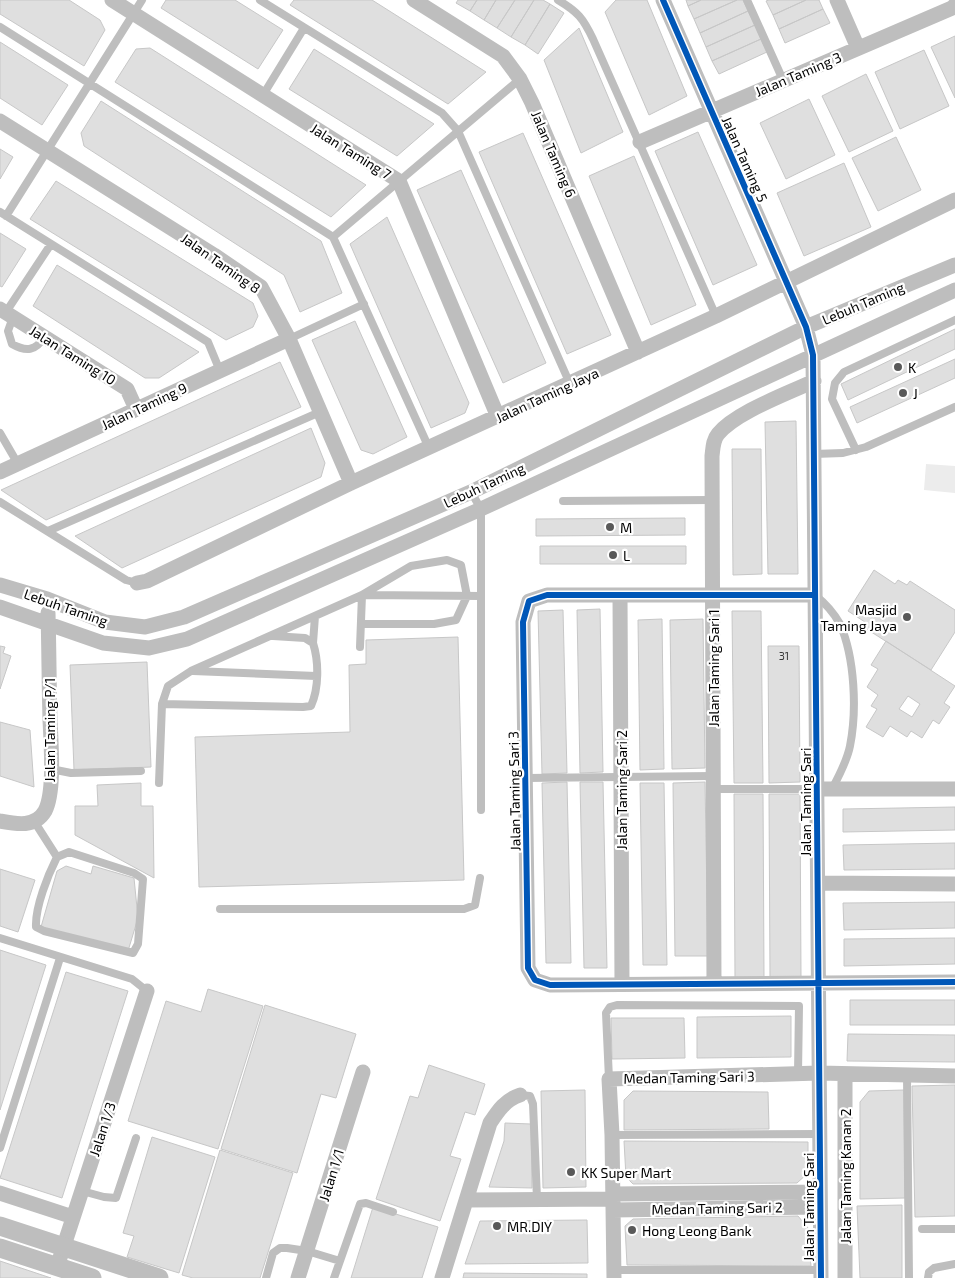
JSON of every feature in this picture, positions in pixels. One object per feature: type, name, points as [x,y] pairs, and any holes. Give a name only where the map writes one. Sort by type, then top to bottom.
[{"type":"street","name":"Jalan Taming 7","points":[[112,0],[399,181],[498,417]]},
{"type":"street","name":"Jalan Taming 6","points":[[414,0],[503,56],[520,79],[638,352]]},
{"type":"street","name":"Jalan Taming 5","points":[[663,0],[785,283],[806,327]]},
{"type":"street","points":[[837,0],[858,48]]},
{"type":"street","name":"Jalan Taming 3","points":[[640,142],[955,5]]},
{"type":"street","name":"Jalan Taming 8","points":[[0,121],[214,255],[262,288],[289,339],[351,483]]},
{"type":"street","name":"Jalan Taming Jaya","points":[[137,583],[147,581],[351,483],[716,316],[955,200]]},
{"type":"street","name":"Lebuh Taming","points":[[0,585],[47,599],[106,622],[145,627],[184,617],[471,492],[806,327],[955,265]]},
{"type":"street","name":"Lebuh Taming","points":[[0,607],[48,622],[103,643],[149,648],[186,639],[481,509],[955,290]]},
{"type":"street","name":"Jalan Taming 10","points":[[6,313],[127,389],[136,409]]},
{"type":"street","name":"Jalan Taming Sari","points":[[806,327],[813,355],[816,594],[824,789],[818,883],[821,1274]]},
{"type":"street","name":"Jalan Taming 9","points":[[0,472],[289,339]]},
{"type":"street","name":"Jalan Taming Sari 1","points":[[714,983],[713,444],[718,434],[739,416],[814,381]]},
{"type":"street","points":[[620,596],[816,594]]},
{"type":"street","name":"Jalan Taming Sari 3","points":[[620,596],[547,595],[529,601],[523,622],[528,968],[535,980],[550,985],[622,984]]},
{"type":"street","name":"Jalan Taming Sari 2","points":[[620,596],[622,984]]},
{"type":"street","name":"Jalan Taming P/1","points":[[34,822],[44,812],[49,799],[51,769],[47,599]]},
{"type":"street","points":[[824,789],[955,789]]},
{"type":"street","points":[[0,821],[22,825],[34,822]]},
{"type":"street","points":[[818,883],[955,884]]},
{"type":"street","points":[[622,984],[955,982]]},
{"type":"street","name":"Jalan 1/3","points":[[57,1267],[146,991]]},
{"type":"street","name":"Jalan 1/1","points":[[298,1278],[362,1072]]},
{"type":"street","name":"Medan Taming Sari 3","points":[[614,1274],[612,1135],[608,1079],[819,1073],[955,1076]]},
{"type":"street","name":"Jalan Taming Kanan 2","points":[[845,1074],[845,1278]]},
{"type":"street","points":[[442,1278],[490,1123],[502,1106],[512,1097],[520,1095]]},
{"type":"street","name":"Medan Taming Sari 2","points":[[613,1201],[820,1192]]},
{"type":"street","points":[[0,1193],[73,1217]]},
{"type":"street","points":[[466,1200],[613,1201]]},
{"type":"street","name":"Medan Taming Sari 2","points":[[613,1201],[820,1207]]},
{"type":"street","points":[[0,1226],[159,1278]]},
{"type":"street","points":[[0,1248],[92,1278]]},
{"type":"lane","points":[[142,0],[47,151],[3,214],[208,342],[220,371]]},
{"type":"lane","points":[[558,0],[584,20],[716,316]]},
{"type":"lane","points":[[748,0],[783,80]]},
{"type":"lane","points":[[264,1],[304,28],[442,113],[458,131],[570,384]]},
{"type":"lane","points":[[0,27],[333,237],[429,448]]},
{"type":"lane","points":[[263,95],[304,28]]},
{"type":"lane","points":[[333,237],[520,79]]},
{"type":"lane","points":[[44,337],[40,344],[29,350],[23,350],[12,344],[6,313],[51,244]]},
{"type":"lane","points":[[289,339],[364,304]]},
{"type":"lane","points":[[856,450],[832,399],[834,383],[844,372],[955,320]]},
{"type":"lane","points":[[814,454],[843,453],[856,450],[955,407]]},
{"type":"lane","points":[[48,531],[320,412]]},
{"type":"lane","points":[[0,433],[18,464]]},
{"type":"lane","points":[[471,492],[481,509],[481,810]]},
{"type":"lane","points":[[563,501],[712,500]]},
{"type":"lane","points":[[0,502],[126,580],[137,583]]},
{"type":"lane","points":[[159,783],[162,704],[168,686],[191,671],[362,595],[411,566],[447,560],[461,565],[467,596],[456,620],[434,624],[361,624]]},
{"type":"lane","points":[[526,778],[621,777],[824,789],[840,776],[850,747],[854,708],[852,668],[840,624],[826,604],[816,594]]},
{"type":"lane","points":[[362,595],[481,596]]},
{"type":"lane","points":[[360,647],[362,595]]},
{"type":"lane","points":[[162,704],[303,708],[311,706],[316,696],[316,652],[313,644],[315,616]]},
{"type":"lane","points":[[271,636],[305,638],[313,644]]},
{"type":"lane","points":[[191,671],[316,676]]},
{"type":"lane","points":[[51,769],[71,773],[141,771]]},
{"type":"lane","points":[[34,822],[57,857]]},
{"type":"lane","points":[[69,852],[134,873],[143,879],[138,944],[133,953],[44,931],[36,927],[36,918],[57,857],[69,852]]},
{"type":"lane","points":[[220,908],[464,908],[475,905],[480,878]]},
{"type":"lane","points":[[0,938],[132,979],[146,991]]},
{"type":"lane","points":[[0,1148],[60,958]]},
{"type":"lane","points":[[608,1079],[606,1013],[610,1007],[617,1005],[799,1006],[798,1074]]},
{"type":"lane","points":[[907,1075],[909,1278]]},
{"type":"lane","points":[[520,1095],[530,1096],[533,1104],[537,1199]]},
{"type":"lane","points":[[612,1135],[820,1134]]},
{"type":"lane","points":[[82,1191],[104,1198],[116,1198],[136,1138]]},
{"type":"lane","points":[[334,1278],[360,1204],[366,1203],[393,1212]]},
{"type":"lane","points":[[922,1230],[955,1229]]},
{"type":"lane","points":[[266,1278],[273,1253],[280,1248],[307,1251],[340,1261]]},
{"type":"lane","points":[[928,1278],[929,1272],[934,1268],[955,1264]]},
{"type":"lane","points":[[614,1274],[821,1274]]},
{"type":"shaded area","points":[[926,464],[955,466],[955,493],[924,490]]},
{"type":"building","points":[[0,0],[69,0],[100,20],[105,30],[84,66],[0,14]]},
{"type":"building","points":[[166,0],[235,0],[283,30],[258,69],[161,8]]},
{"type":"building","points":[[294,0],[372,0],[486,72],[448,104],[290,5]]},
{"type":"building","points":[[458,0],[477,0],[470,11],[456,3]]},
{"type":"building","points":[[477,0],[496,0],[484,20],[470,11]]},
{"type":"building","points":[[496,0],[515,0],[497,28],[484,20]]},
{"type":"building","points":[[515,0],[534,0],[511,37],[497,28]]},
{"type":"building","points":[[534,0],[543,0],[550,4],[525,45],[511,37]]},
{"type":"building","points":[[616,0],[647,0],[687,96],[649,115],[605,12]]},
{"type":"building","points":[[686,0],[701,0],[688,6]]},
{"type":"building","points":[[701,0],[737,0],[694,19],[688,6]]},
{"type":"building","points":[[737,0],[743,0],[748,11],[700,33],[694,19]]},
{"type":"building","points":[[806,0],[773,15],[766,1]]},
{"type":"building","points":[[806,0],[819,0],[823,9],[779,29],[773,15]]},
{"type":"building","points":[[550,4],[564,13],[538,54],[525,45]]},
{"type":"building","points":[[823,9],[830,23],[785,43],[779,29]]},
{"type":"building","points":[[748,11],[755,25],[706,47],[700,33]]},
{"type":"building","points":[[755,25],[761,39],[712,61],[706,47]]},
{"type":"building","points":[[579,28],[623,132],[581,153],[544,60]]},
{"type":"building","points":[[955,36],[955,98],[931,47]]},
{"type":"building","points":[[761,39],[767,52],[719,74],[712,61]]},
{"type":"building","points":[[0,42],[68,85],[42,125],[0,98]]},
{"type":"building","points":[[150,48],[366,185],[331,217],[115,82],[136,49]]},
{"type":"building","points":[[314,49],[434,124],[397,156],[289,89]]},
{"type":"building","points":[[924,50],[949,106],[900,129],[875,72]]},
{"type":"building","points":[[866,74],[893,131],[849,152],[822,96]]},
{"type":"building","points":[[809,99],[835,155],[786,179],[760,123]]},
{"type":"building","points":[[101,101],[321,241],[342,293],[300,312],[284,275],[84,146],[81,133]]},
{"type":"building","points":[[698,132],[757,265],[713,285],[655,151]]},
{"type":"building","points":[[523,133],[611,335],[567,354],[479,152]]},
{"type":"building","points":[[896,137],[921,190],[878,211],[852,158]]},
{"type":"building","points":[[0,149],[13,157],[0,179]]},
{"type":"building","points":[[634,156],[696,305],[651,325],[589,176]]},
{"type":"building","points":[[844,163],[871,227],[804,256],[777,193]]},
{"type":"building","points":[[461,170],[546,363],[503,383],[417,190]]},
{"type":"building","points":[[56,181],[253,303],[258,316],[253,327],[226,340],[30,219]]},
{"type":"building","points":[[387,217],[469,403],[465,413],[431,428],[350,244]]},
{"type":"building","points":[[0,233],[26,249],[2,287],[0,286]]},
{"type":"building","points":[[57,265],[199,352],[159,378],[145,378],[33,306]]},
{"type":"building","points":[[355,321],[407,437],[373,454],[361,450],[312,340]]},
{"type":"building","name":"K","points":[[955,329],[955,349],[848,400],[841,384]]},
{"type":"building","name":"J","points":[[955,359],[955,378],[857,423],[850,407]]},
{"type":"building","points":[[280,362],[301,407],[46,520],[1,490]]},
{"type":"building","points":[[796,421],[798,574],[768,574],[765,422]]},
{"type":"building","points":[[311,428],[325,463],[321,477],[122,568],[75,536]]},
{"type":"building","points":[[732,449],[761,449],[762,574],[733,575]]},
{"type":"building","name":"M","points":[[685,518],[685,535],[536,536],[536,519]]},
{"type":"building","name":"L","points":[[540,546],[686,546],[686,564],[540,564]]},
{"type":"building","name":"Masjid Taming Jaya","points":[[874,570],[895,584],[898,580],[907,585],[910,581],[955,610],[955,632],[931,670],[865,628],[868,624],[848,611]]},
{"type":"building","points":[[600,609],[603,772],[580,773],[577,610]]},
{"type":"building","points":[[563,610],[567,773],[542,774],[538,611]]},
{"type":"building","points":[[732,611],[761,611],[763,783],[734,783]]},
{"type":"building","points":[[662,619],[664,769],[640,770],[638,620]]},
{"type":"building","points":[[703,619],[705,768],[672,769],[670,620]]},
{"type":"building","points":[[458,637],[464,880],[199,887],[195,737],[350,732],[349,665],[366,664],[366,640]]},
{"type":"building","points":[[886,641],[955,686],[944,703],[950,707],[939,724],[933,720],[922,738],[911,731],[907,737],[890,726],[883,737],[866,727],[877,709],[871,706],[878,695],[867,687],[878,669],[871,665]],"holes":[[[908,696],[920,704],[912,717],[899,709]]]},
{"type":"building","points":[[0,646],[5,647],[3,653],[11,656],[0,689]]},
{"type":"building","points":[[768,646],[799,646],[800,782],[769,783]]},
{"type":"building","points":[[147,662],[151,767],[74,770],[70,665]]},
{"type":"building","points":[[0,722],[30,730],[34,787],[0,776]]},
{"type":"building","points":[[567,782],[571,963],[546,963],[542,783]]},
{"type":"building","points":[[580,782],[603,782],[607,968],[584,968]]},
{"type":"building","points":[[705,782],[708,956],[675,956],[673,783]]},
{"type":"building","points":[[141,783],[141,806],[153,806],[154,878],[75,835],[75,806],[98,806],[97,785]]},
{"type":"building","points":[[640,783],[664,783],[667,965],[643,965]]},
{"type":"building","points":[[734,794],[763,794],[764,978],[735,979]]},
{"type":"building","points":[[769,794],[800,794],[801,978],[770,978]]},
{"type":"building","points":[[955,807],[955,830],[843,832],[843,809]]},
{"type":"building","points":[[955,843],[955,869],[844,870],[843,845]]},
{"type":"building","points":[[66,866],[91,874],[93,866],[134,878],[138,918],[128,951],[41,927],[57,871]]},
{"type":"building","points":[[0,869],[35,880],[18,932],[0,926]]},
{"type":"building","points":[[955,902],[955,928],[844,930],[843,903]]},
{"type":"building","points":[[955,938],[955,964],[844,966],[844,939]]},
{"type":"building","points":[[0,950],[46,965],[0,1110]]},
{"type":"building","points":[[66,972],[128,991],[62,1198],[0,1178]]},
{"type":"building","points":[[208,989],[263,1006],[218,1149],[128,1121],[166,1001],[201,1012]]},
{"type":"building","points":[[850,1000],[955,1000],[955,1025],[850,1025]]},
{"type":"building","points":[[265,1005],[356,1034],[336,1098],[321,1094],[297,1173],[221,1149]]},
{"type":"building","points":[[791,1016],[791,1057],[697,1058],[697,1017]]},
{"type":"building","points":[[611,1018],[684,1018],[685,1058],[612,1059]]},
{"type":"building","points":[[848,1034],[955,1035],[955,1062],[847,1061]]},
{"type":"building","points":[[429,1065],[485,1084],[475,1115],[465,1112],[450,1156],[461,1159],[440,1221],[376,1199],[410,1096],[418,1098]]},
{"type":"building","points":[[955,1085],[955,1216],[915,1217],[912,1086]]},
{"type":"building","points":[[585,1090],[586,1187],[543,1188],[541,1091]]},
{"type":"building","points":[[904,1090],[905,1198],[860,1199],[860,1102],[869,1091]]},
{"type":"building","points":[[633,1091],[768,1092],[769,1129],[624,1130],[624,1100]]},
{"type":"building","points":[[505,1123],[531,1124],[532,1188],[489,1187],[504,1141]]},
{"type":"building","points":[[152,1137],[215,1157],[179,1273],[127,1257],[134,1236],[123,1233]]},
{"type":"building","points":[[624,1141],[808,1142],[808,1173],[797,1183],[633,1184],[626,1177]]},
{"type":"building","points":[[220,1150],[293,1173],[260,1278],[193,1278],[182,1275]]},
{"type":"building","points":[[902,1205],[902,1278],[860,1278],[857,1206]]},
{"type":"building","points":[[373,1207],[438,1227],[422,1278],[351,1278]]},
{"type":"building","points":[[798,1216],[808,1228],[811,1266],[627,1265],[625,1226],[633,1219]]},
{"type":"building","points":[[587,1220],[588,1263],[465,1264],[480,1221]]},
{"type":"building","points":[[0,1261],[51,1278],[0,1278]]},
{"type":"building","points":[[464,1273],[587,1274],[587,1278],[463,1278]]},
{"type":"cycle path","points":[[663,0],[806,327],[813,355],[821,1278]]},
{"type":"cycle path","points":[[815,595],[547,595],[529,601],[523,622],[528,968],[535,980],[550,985],[955,982]]},
{"type":"place","name":"K","points":[[898,367]]},
{"type":"place","name":"J","points":[[903,393]]},
{"type":"place","name":"M","points":[[610,527]]},
{"type":"place","name":"L","points":[[613,555]]},
{"type":"place","name":"Masjid Taming Jaya","points":[[907,617]]},
{"type":"place","name":"KK Super Mart","points":[[571,1172]]},
{"type":"place","name":"MR.DIY","points":[[497,1226]]},
{"type":"place","name":"Hong Leong Bank","points":[[632,1230]]}]
